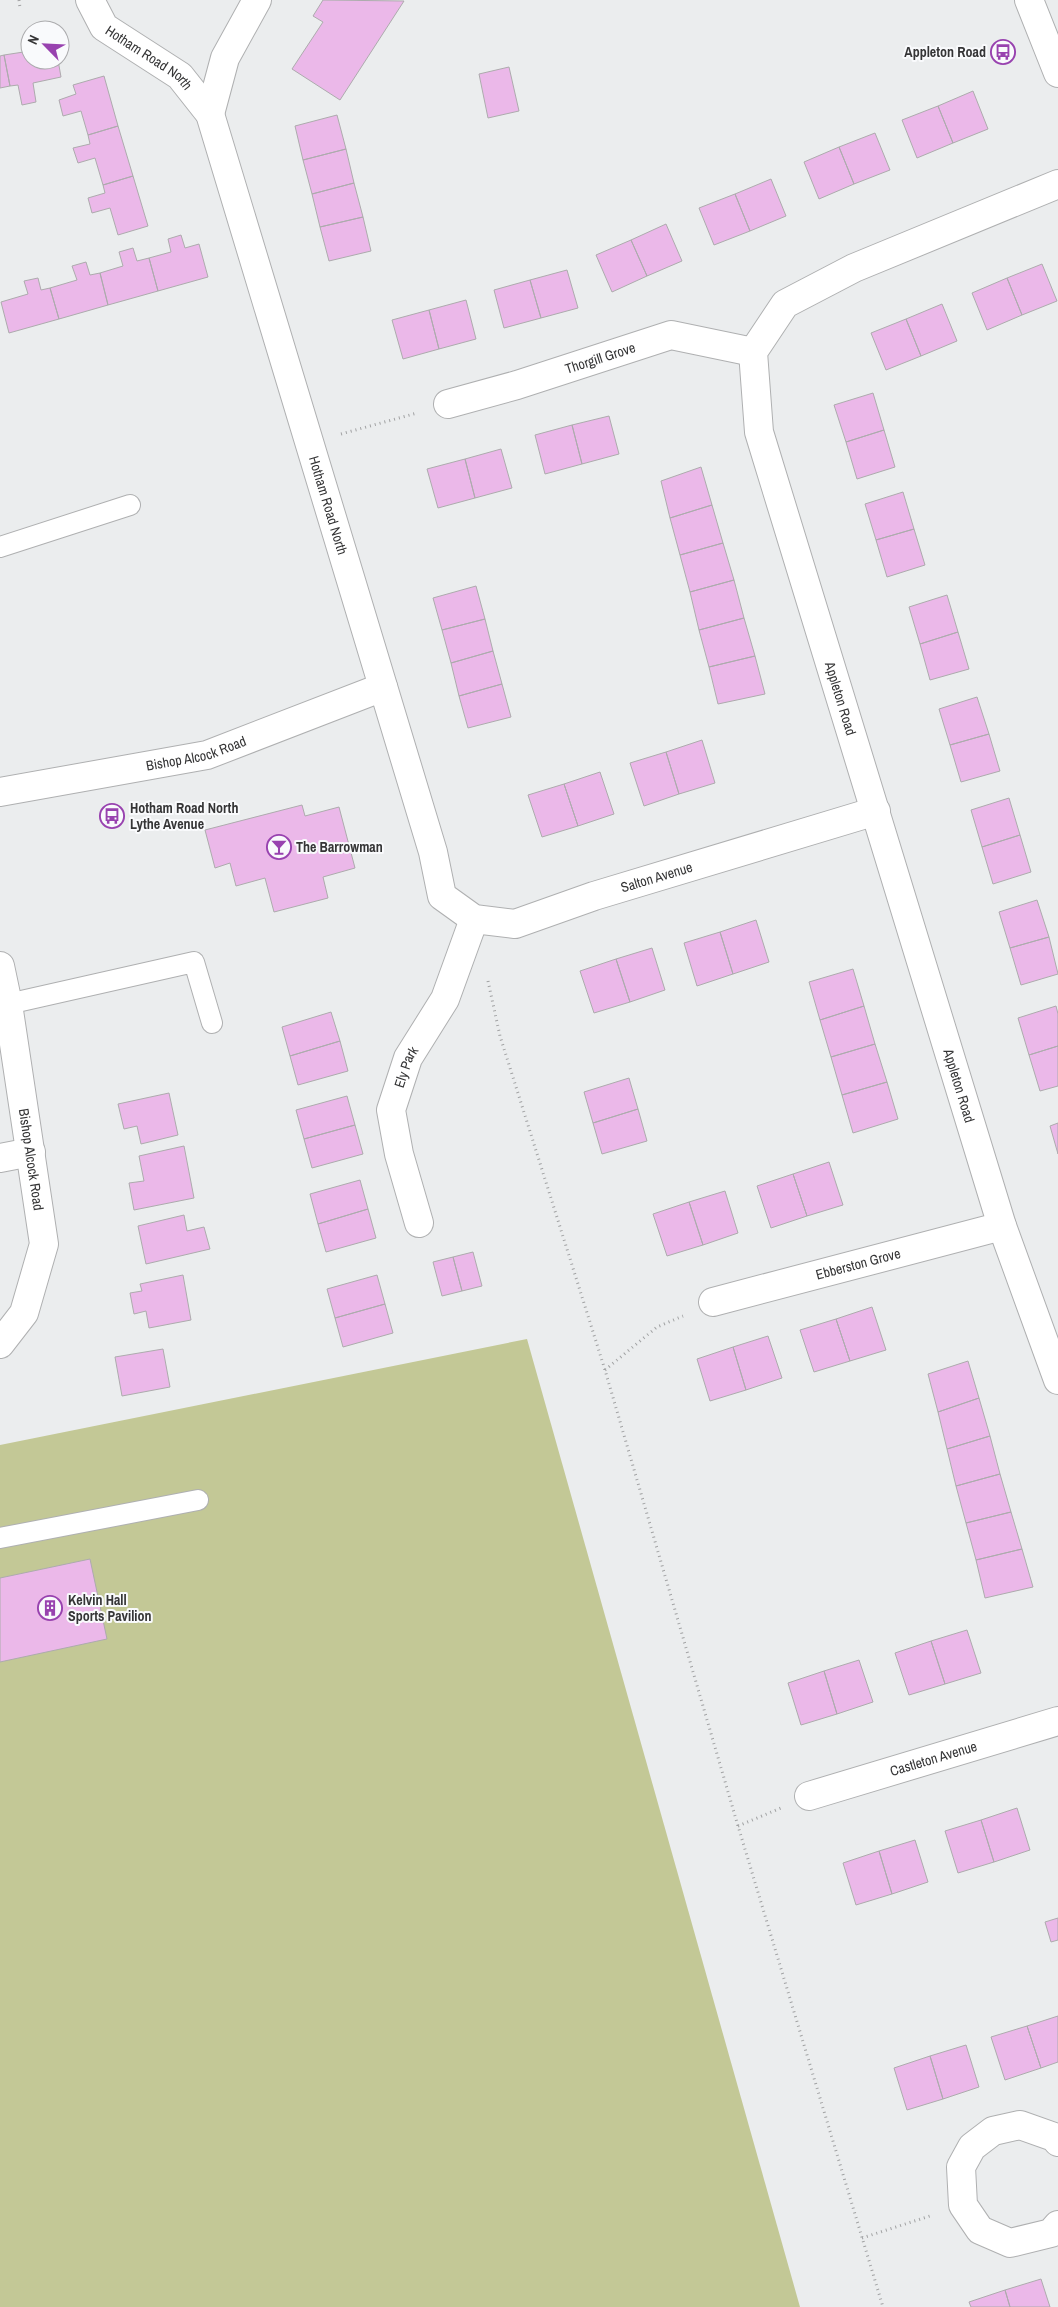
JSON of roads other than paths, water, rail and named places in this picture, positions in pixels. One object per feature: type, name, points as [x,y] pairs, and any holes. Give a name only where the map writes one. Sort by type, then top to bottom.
[{"type":"street","name":"Hotham Road North","points":[[90,0],[104,27],[180,76],[210,114],[433,852],[442,896]]},
{"type":"street","points":[[210,114],[225,58],[257,0]]},
{"type":"street","points":[[1029,0],[1058,73]]},
{"type":"street","points":[[753,352],[785,304],[854,268],[1058,184]]},
{"type":"street","name":"Thorgill Grove","points":[[448,404],[517,385],[671,335],[753,352]]},
{"type":"street","name":"Appleton Road","points":[[753,352],[759,432],[1002,1226],[1058,1380]]},
{"type":"street","name":"Bishop Alcock Road","points":[[0,792],[207,755],[383,687]]},
{"type":"street","name":"Salton Avenue","points":[[442,896],[474,919],[514,924],[594,896],[876,811]]},
{"type":"street","name":"Ely Park","points":[[419,1223],[399,1154],[391,1110],[408,1058],[445,999],[474,919]]},
{"type":"street","name":"Bishop Alcock Road","points":[[0,966],[8,1004],[44,1244],[24,1313],[0,1344]]},
{"type":"street","points":[[0,1158],[30,1152]]},
{"type":"street","name":"Ebberston Grove","points":[[713,1302],[1002,1226]]},
{"type":"street","name":"Castleton Avenue","points":[[809,1796],[1058,1721]]},
{"type":"street","points":[[1058,2142],[1054,2137],[1020,2125],[993,2131],[972,2146],[961,2167],[962,2206],[980,2230],[1010,2243],[1051,2233],[1058,2225]]},
{"type":"lane","points":[[0,547],[130,505]]},
{"type":"lane","points":[[8,1004],[194,962],[212,1023]]},
{"type":"lane","points":[[0,1538],[198,1500]]},
{"type":"place","name":"Appleton Road","points":[[1003,52]]},
{"type":"place","name":"Hotham Road North Lythe Avenue","points":[[112,816]]},
{"type":"place","name":"The Barrowman","points":[[279,847]]},
{"type":"place","name":"Kelvin Hall Sports Pavilion","points":[[50,1608]]}]
